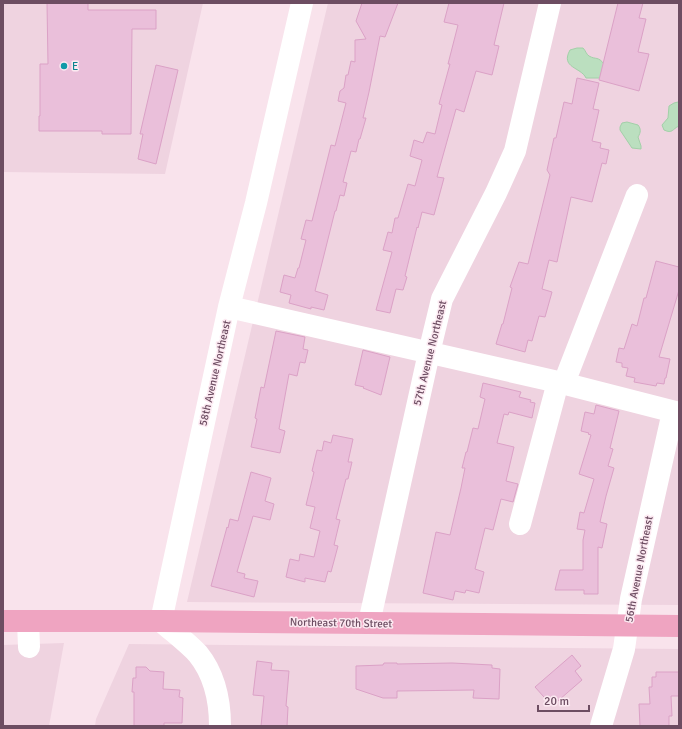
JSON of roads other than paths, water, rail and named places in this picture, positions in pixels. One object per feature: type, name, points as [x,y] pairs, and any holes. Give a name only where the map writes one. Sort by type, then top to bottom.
[{"type":"main road","name":"Northeast 70th Street","points":[[3,621],[679,626]]},
{"type":"street","name":"58th Avenue Northeast","points":[[161,621],[229,307],[256,203],[302,3]]},
{"type":"street","name":"57th Avenue Northeast","points":[[369,623],[442,299],[496,193],[515,151],[550,3]]},
{"type":"street","points":[[520,524],[561,382],[638,195]]},
{"type":"street","points":[[229,307],[561,382],[676,412]]},
{"type":"street","name":"56th Avenue Northeast","points":[[601,726],[624,649],[631,599],[676,412]]},
{"type":"street","points":[[28,621],[29,647]]},
{"type":"street","points":[[161,621],[198,654],[212,676],[220,706],[220,726]]},
{"type":"place","name":"E","points":[[64,66]]}]
